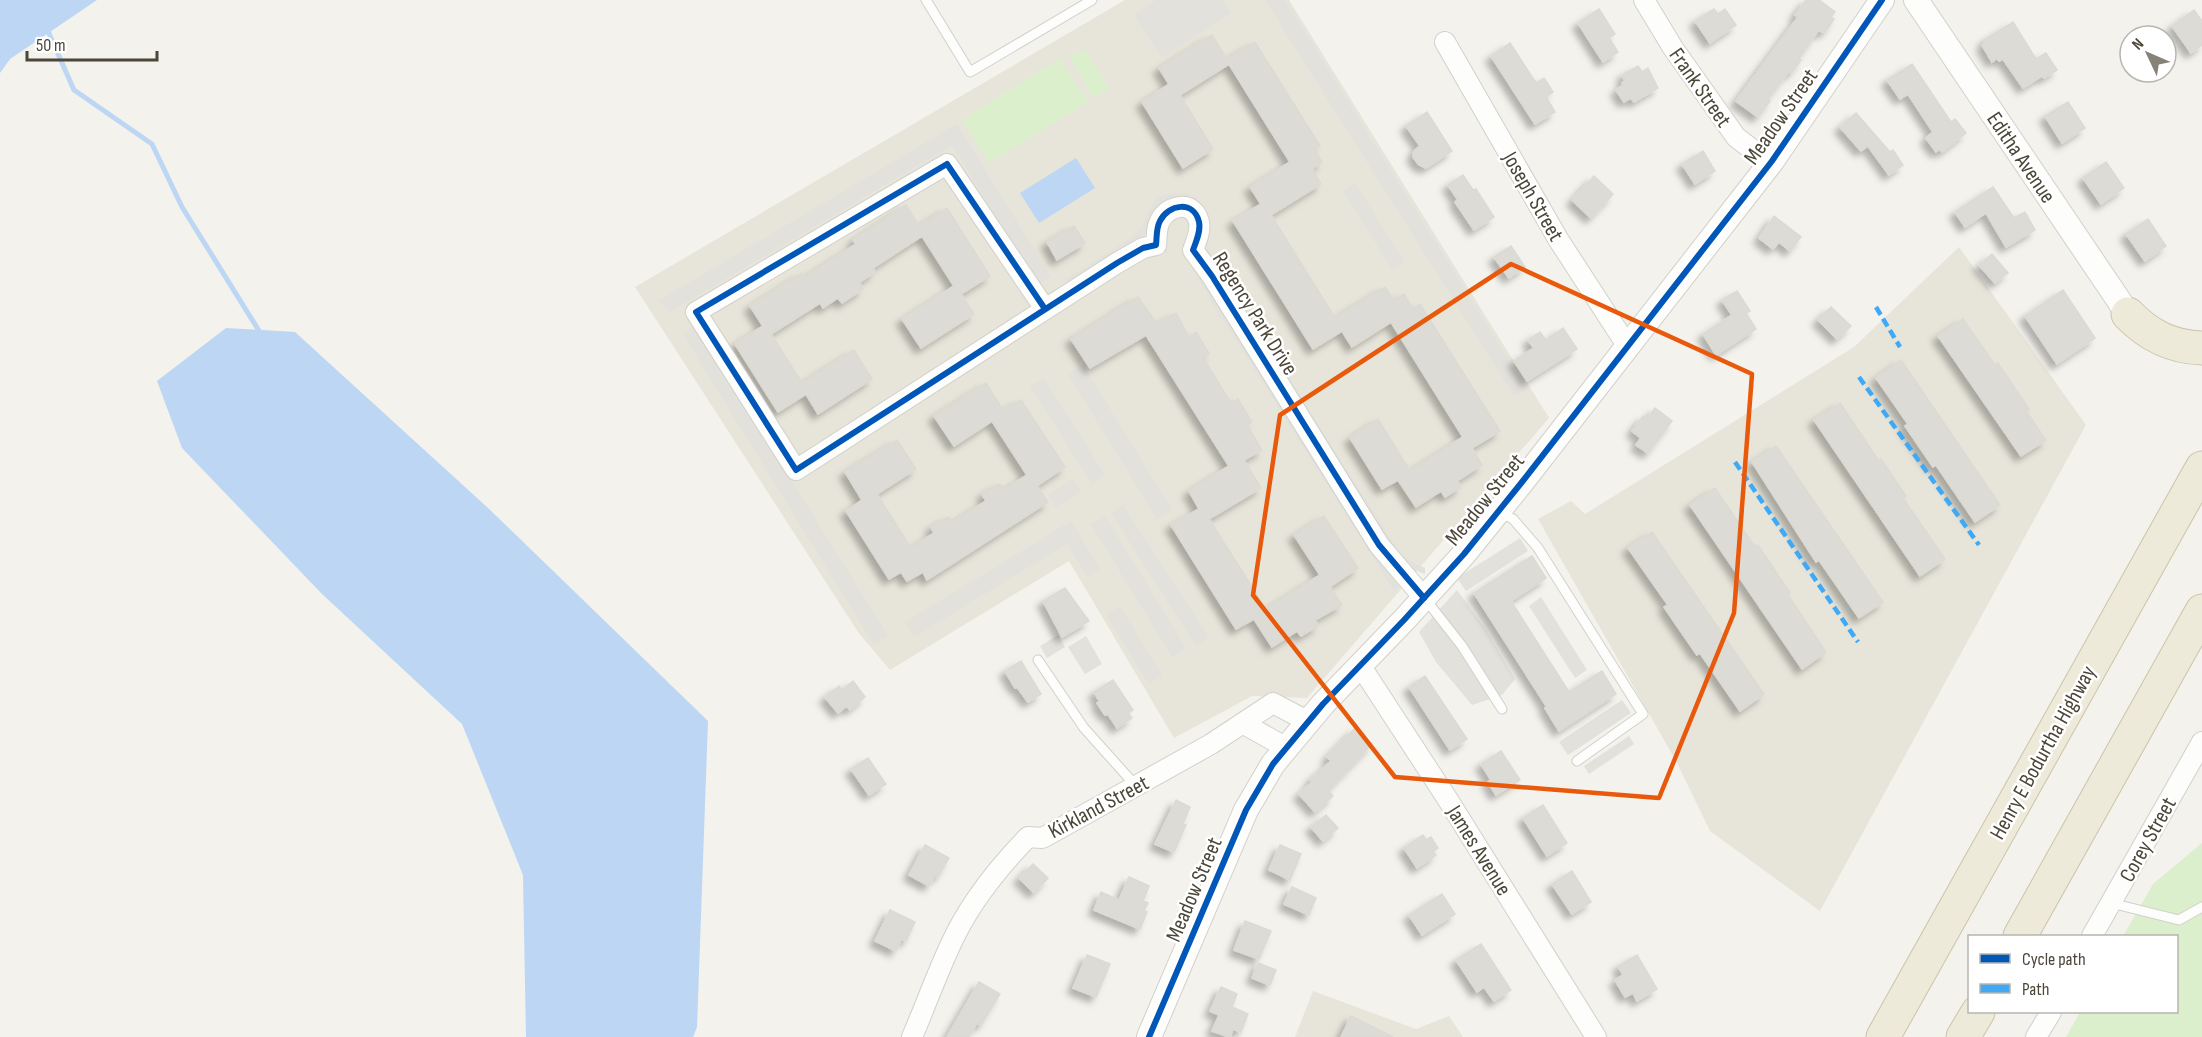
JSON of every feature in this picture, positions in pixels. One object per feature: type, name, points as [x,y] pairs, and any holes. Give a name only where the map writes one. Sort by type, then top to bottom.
[{"type":"highway","points":[[2128,314],[2141,327],[2165,341],[2189,348],[2202,348]]},
{"type":"highway","name":"Henry E Bodurtha Highway","points":[[1883,1037],[2202,468]]},
{"type":"highway","points":[[2021,935],[2202,611]]},
{"type":"highway","points":[[1963,1037],[1976,1013]]},
{"type":"street","name":"Frank Street","points":[[1644,0],[1673,48],[1736,137],[1772,160]]},
{"type":"street","name":"Meadow Street","points":[[1149,1037],[1246,810],[1285,747],[1424,598],[1499,512],[1772,160],[1882,0]]},
{"type":"street","name":"Editha Avenue","points":[[1916,0],[2128,314]]},
{"type":"street","name":"Joseph Street","points":[[1445,42],[1558,239],[1628,347]]},
{"type":"street","name":"Regency Park Drive","points":[[1045,309],[947,164],[696,312],[796,470],[1134,252],[1156,245],[1159,222],[1169,210],[1180,206],[1193,212],[1199,222],[1193,250],[1212,276],[1379,545],[1424,598]]},
{"type":"street","name":"James Avenue","points":[[1360,665],[1450,803],[1596,1037]]},
{"type":"street","name":"Kirkland Street","points":[[912,1037],[951,944],[980,893],[1028,837],[1048,836],[1244,724],[1273,703],[1307,721]]},
{"type":"street","points":[[1244,724],[1285,747]]},
{"type":"street","name":"Corey Street","points":[[2093,935],[2202,742]]},
{"type":"street","points":[[2036,1037],[2050,1013]]},
{"type":"lane","points":[[926,0],[970,72],[1092,0]]},
{"type":"lane","points":[[1499,512],[1513,519],[1538,548],[1643,714],[1577,761]]},
{"type":"lane","points":[[1424,598],[1462,646],[1502,709]]},
{"type":"lane","points":[[1038,660],[1084,728],[1136,786]]},
{"type":"lane","points":[[2111,903],[2179,920],[2202,906]]},
{"type":"highlighted area","points":[[1511,264],[1752,374],[1734,613],[1659,798],[1395,777],[1253,595],[1280,415]]},
{"type":"shaded area","points":[[1125,0],[1289,0],[1549,418],[1307,698],[1252,696],[1174,738],[1069,561],[890,670],[858,632],[635,287]]},
{"type":"shaded area","points":[[1156,0],[1222,0],[1231,13],[1162,58],[1134,15]]},
{"type":"shaded area","points":[[1265,0],[1285,0],[1526,388],[1514,396]]},
{"type":"shaded area","points":[[957,124],[1051,277],[1037,285],[952,145],[670,312],[658,301]]},
{"type":"shaded area","points":[[1355,183],[1404,262],[1392,269],[1343,191]]},
{"type":"shaded area","points":[[1185,193],[1196,197],[1204,206],[1208,228],[1204,244],[1246,312],[1399,552],[1425,568],[1425,574],[1409,568],[1393,556],[1197,245],[1195,206],[1151,226],[1138,241],[1071,284],[1064,279],[1129,239],[1142,227],[1151,206],[1158,198],[1166,194]]},
{"type":"shaded area","points":[[1959,247],[2086,425],[1820,911],[1710,831],[1676,761],[1538,519],[1571,501],[1585,514],[1854,347]]},
{"type":"shaded area","points":[[1196,265],[1387,564],[1398,587],[1394,591],[1214,306],[1192,268]]},
{"type":"shaded area","points":[[695,325],[888,636],[874,645],[682,333]]},
{"type":"shaded area","points":[[1083,365],[1172,510],[1157,519],[1068,374]]},
{"type":"shaded area","points":[[1044,378],[1105,475],[1092,484],[1030,386]]},
{"type":"shaded area","points":[[1073,479],[1081,492],[1056,508],[1048,495]]},
{"type":"shaded area","points":[[1123,505],[1209,638],[1196,646],[1111,513]]},
{"type":"shaded area","points":[[1105,516],[1186,648],[1172,657],[1091,524]]},
{"type":"shaded area","points":[[1071,521],[1100,569],[1088,577],[1067,544],[914,637],[905,622]]},
{"type":"shaded area","points":[[1520,538],[1528,551],[1466,591],[1457,578]]},
{"type":"shaded area","points":[[1457,590],[1486,630],[1515,679],[1502,695],[1472,705],[1436,662],[1419,632]]},
{"type":"shaded area","points":[[1541,597],[1587,670],[1575,678],[1529,606]]},
{"type":"shaded area","points":[[1120,607],[1162,675],[1149,684],[1106,615]]},
{"type":"shaded area","points":[[1058,635],[1065,647],[1047,658],[1040,646]]},
{"type":"shaded area","points":[[1086,636],[1102,664],[1085,674],[1068,647]]},
{"type":"shaded area","points":[[1622,700],[1631,713],[1568,755],[1559,742]]},
{"type":"shaded area","points":[[1629,736],[1634,744],[1589,774],[1584,766]]},
{"type":"shaded area","points":[[1313,991],[1416,1029],[1449,1016],[1463,1037],[1295,1037]]},
{"type":"green space","points":[[1085,49],[1109,88],[1094,98],[1070,58]]},
{"type":"green space","points":[[1059,59],[1088,102],[989,163],[962,120]]},
{"type":"green space","points":[[2202,843],[2202,1037],[2066,1037],[2079,1013],[2178,1013],[2178,935],[2124,935],[2153,884]]},
{"type":"water","points":[[0,0],[97,0],[10,59],[0,73]]},
{"type":"water","points":[[1076,158],[1095,188],[1039,223],[1020,193]]},
{"type":"water","points":[[226,328],[295,332],[488,508],[708,721],[697,1027],[693,1037],[526,1037],[523,875],[462,724],[322,594],[182,448],[157,381]]},
{"type":"building","points":[[1806,0],[1819,0],[1835,12],[1831,17],[1834,19],[1825,32],[1818,31],[1799,58],[1801,60],[1791,73],[1789,71],[1758,117],[1736,101],[1798,17],[1795,15]]},
{"type":"building","points":[[1599,9],[1615,34],[1609,38],[1618,52],[1603,62],[1578,23]]},
{"type":"building","points":[[1714,9],[1718,14],[1725,9],[1736,25],[1710,43],[1695,21]]},
{"type":"building","points":[[2194,10],[2202,21],[2202,45],[2191,53],[2178,35],[2178,24],[2175,24]]},
{"type":"building","points":[[2013,22],[2036,59],[2046,53],[2057,70],[2023,88],[2003,59],[1999,61],[1997,58],[1992,62],[1982,45],[1986,42],[1984,40]]},
{"type":"building","points":[[1212,35],[1227,59],[1255,42],[1320,146],[1314,149],[1322,162],[1312,169],[1321,184],[1271,215],[1335,318],[1385,287],[1394,301],[1404,294],[1413,309],[1420,304],[1500,431],[1472,448],[1482,465],[1457,481],[1461,487],[1445,497],[1441,491],[1416,507],[1398,480],[1382,489],[1350,438],[1378,419],[1410,471],[1463,437],[1391,322],[1352,347],[1342,331],[1313,349],[1233,221],[1261,204],[1250,187],[1290,162],[1229,64],[1180,95],[1213,149],[1183,168],[1142,102],[1169,84],[1159,68]]},
{"type":"building","points":[[1510,43],[1536,83],[1544,78],[1553,92],[1546,97],[1555,112],[1535,124],[1491,56]]},
{"type":"building","points":[[1912,64],[1951,122],[1955,119],[1966,133],[1942,152],[1940,149],[1936,152],[1926,138],[1933,132],[1908,94],[1900,99],[1887,80]]},
{"type":"building","points":[[1638,66],[1642,72],[1648,68],[1658,88],[1634,102],[1631,98],[1624,102],[1616,90],[1625,81],[1622,75]]},
{"type":"building","points":[[2068,102],[2085,128],[2062,143],[2045,116]]},
{"type":"building","points":[[1427,112],[1452,151],[1426,168],[1419,165],[1413,157],[1414,151],[1420,146],[1406,126]]},
{"type":"building","points":[[1856,113],[1890,152],[1893,150],[1903,165],[1889,175],[1868,146],[1861,151],[1840,127]]},
{"type":"building","points":[[1703,151],[1715,171],[1695,184],[1682,164]]},
{"type":"building","points":[[2106,162],[2124,188],[2101,204],[2083,178]]},
{"type":"building","points":[[1463,175],[1473,190],[1476,189],[1494,217],[1474,230],[1455,202],[1458,200],[1448,185]]},
{"type":"building","points":[[1594,176],[1613,194],[1591,218],[1572,200]]},
{"type":"building","points":[[1993,187],[2014,218],[2025,212],[2035,230],[2006,247],[1986,213],[1965,227],[1955,212]]},
{"type":"building","points":[[906,205],[919,226],[947,208],[990,276],[961,294],[974,314],[921,348],[902,319],[954,286],[922,236],[873,268],[875,272],[859,283],[863,289],[842,303],[838,298],[823,308],[820,303],[771,334],[802,383],[854,350],[872,379],[818,414],[806,394],[778,412],[735,344],[763,326],[750,306],[802,273],[805,277],[856,244],[853,240]]},
{"type":"building","points":[[1774,216],[1801,237],[1790,251],[1779,242],[1773,249],[1759,238]]},
{"type":"building","points":[[2148,219],[2166,246],[2145,261],[2126,234]]},
{"type":"building","points":[[1074,226],[1085,243],[1057,260],[1047,242]]},
{"type":"building","points":[[1511,246],[1525,267],[1509,278],[1494,257]]},
{"type":"building","points":[[1992,254],[2008,273],[1995,283],[1979,265]]},
{"type":"building","points":[[2063,290],[2095,338],[2057,364],[2025,316]]},
{"type":"building","points":[[1737,291],[1750,311],[1746,313],[1756,329],[1716,355],[1703,334],[1732,315],[1722,300]]},
{"type":"building","points":[[1138,297],[1157,324],[1176,313],[1189,337],[1196,332],[1209,353],[1203,358],[1231,403],[1238,399],[1252,422],[1247,425],[1262,450],[1244,460],[1261,488],[1209,519],[1266,609],[1320,575],[1294,535],[1324,516],[1358,568],[1330,587],[1342,605],[1315,620],[1318,626],[1301,636],[1297,631],[1272,647],[1254,619],[1236,629],[1171,525],[1199,509],[1189,491],[1229,466],[1146,335],[1090,368],[1071,339]]},
{"type":"building","points":[[1831,307],[1851,326],[1837,339],[1818,320]]},
{"type":"building","points":[[1963,319],[1995,365],[1998,363],[2029,409],[2026,411],[2046,440],[2021,456],[1938,336]]},
{"type":"building","points":[[1563,328],[1577,349],[1527,381],[1514,361],[1534,348],[1528,340],[1540,332],[1546,340]]},
{"type":"building","points":[[1901,360],[2000,505],[1975,522],[1936,465],[1933,467],[1905,426],[1908,424],[1876,378]]},
{"type":"building","points":[[986,383],[1003,410],[1021,400],[1065,467],[1037,486],[1048,502],[927,580],[923,572],[907,581],[901,572],[889,579],[846,511],[862,500],[845,472],[897,440],[916,469],[877,494],[911,548],[934,533],[931,527],[948,517],[953,522],[986,501],[982,494],[999,484],[1005,489],[1027,475],[992,421],[954,446],[934,416]]},
{"type":"building","points":[[1840,403],[1906,496],[1903,498],[1945,559],[1920,576],[1814,420]]},
{"type":"building","points":[[1655,408],[1672,421],[1648,453],[1636,445],[1641,438],[1632,431],[1643,416],[1647,419]]},
{"type":"building","points":[[1776,446],[1883,602],[1859,618],[1819,560],[1816,562],[1752,462]]},
{"type":"building","points":[[1715,488],[1755,547],[1758,545],[1826,652],[1802,669],[1690,505]]},
{"type":"building","points":[[1652,532],[1764,694],[1740,711],[1700,653],[1697,655],[1664,607],[1668,605],[1628,548]]},
{"type":"building","points":[[1532,556],[1546,578],[1511,601],[1569,692],[1602,671],[1616,694],[1559,731],[1545,708],[1547,707],[1474,593]]},
{"type":"building","points":[[1065,588],[1089,621],[1062,637],[1043,601]]},
{"type":"building","points":[[1021,661],[1041,694],[1028,702],[1017,687],[1015,688],[1005,671]]},
{"type":"building","points":[[1425,676],[1467,739],[1450,750],[1409,687]]},
{"type":"building","points":[[1113,680],[1133,710],[1128,713],[1132,718],[1117,728],[1097,703],[1100,702],[1094,692]]},
{"type":"building","points":[[853,681],[865,697],[850,710],[847,706],[838,713],[825,697],[839,686],[842,690]]},
{"type":"building","points":[[1355,728],[1372,744],[1328,790],[1333,796],[1315,812],[1299,794],[1312,782],[1310,780],[1331,761],[1327,757]]},
{"type":"building","points":[[1501,751],[1520,780],[1496,795],[1488,782],[1491,780],[1481,764]]},
{"type":"building","points":[[868,758],[886,784],[869,795],[851,769]]},
{"type":"building","points":[[1176,800],[1190,807],[1183,824],[1186,825],[1174,852],[1155,844]]},
{"type":"building","points":[[1543,805],[1567,843],[1547,856],[1523,818]]},
{"type":"building","points":[[1326,815],[1338,828],[1323,841],[1311,827]]},
{"type":"building","points":[[1423,835],[1426,840],[1431,837],[1438,848],[1433,851],[1436,855],[1417,868],[1404,848]]},
{"type":"building","points":[[925,845],[949,858],[938,877],[935,875],[929,886],[909,875]]},
{"type":"building","points":[[1280,845],[1301,854],[1290,880],[1269,870]]},
{"type":"building","points":[[1033,864],[1048,878],[1034,893],[1019,878]]},
{"type":"building","points":[[1572,871],[1591,902],[1572,914],[1552,884]]},
{"type":"building","points":[[1129,877],[1149,886],[1143,901],[1148,903],[1144,911],[1147,912],[1140,929],[1094,910],[1101,892],[1119,900]]},
{"type":"building","points":[[1292,887],[1316,898],[1309,915],[1284,904]]},
{"type":"building","points":[[1442,894],[1455,914],[1422,935],[1409,915]]},
{"type":"building","points":[[890,910],[915,922],[906,941],[901,939],[896,951],[875,941]]},
{"type":"building","points":[[1245,921],[1271,931],[1259,959],[1234,950]]},
{"type":"building","points":[[1481,944],[1511,990],[1494,1001],[1484,987],[1477,992],[1456,960]]},
{"type":"building","points":[[1087,955],[1110,964],[1096,997],[1073,988]]},
{"type":"building","points":[[1637,955],[1657,989],[1637,1001],[1633,993],[1625,997],[1615,980],[1623,975],[1618,966]]},
{"type":"building","points":[[1258,963],[1276,970],[1270,985],[1252,978]]},
{"type":"building","points":[[979,982],[1000,994],[981,1025],[977,1023],[969,1037],[947,1037]]},
{"type":"building","points":[[1221,987],[1237,994],[1232,1007],[1248,1014],[1241,1032],[1233,1029],[1230,1037],[1212,1031],[1219,1015],[1210,1011]]},
{"type":"building","points":[[1351,1016],[1393,1037],[1341,1037]]},
{"type":"waterway","points":[[47,29],[74,90],[152,144],[182,207],[261,334]]},
{"type":"marked path","points":[[1876,307],[1900,347]]},
{"type":"marked path","points":[[1859,377],[1979,545]]},
{"type":"marked path","points":[[1735,462],[1858,642]]},
{"type":"cycle path","points":[[1149,1037],[1246,810],[1273,764],[1323,704],[1464,554],[1522,482],[1772,161],[1882,0]]},
{"type":"cycle path","points":[[1045,309],[947,164],[696,312],[796,470],[1117,263],[1143,248],[1156,245],[1158,227],[1164,215],[1175,208],[1187,208],[1192,210],[1199,222],[1199,233],[1193,250],[1212,276],[1379,545],[1424,598]]}]
